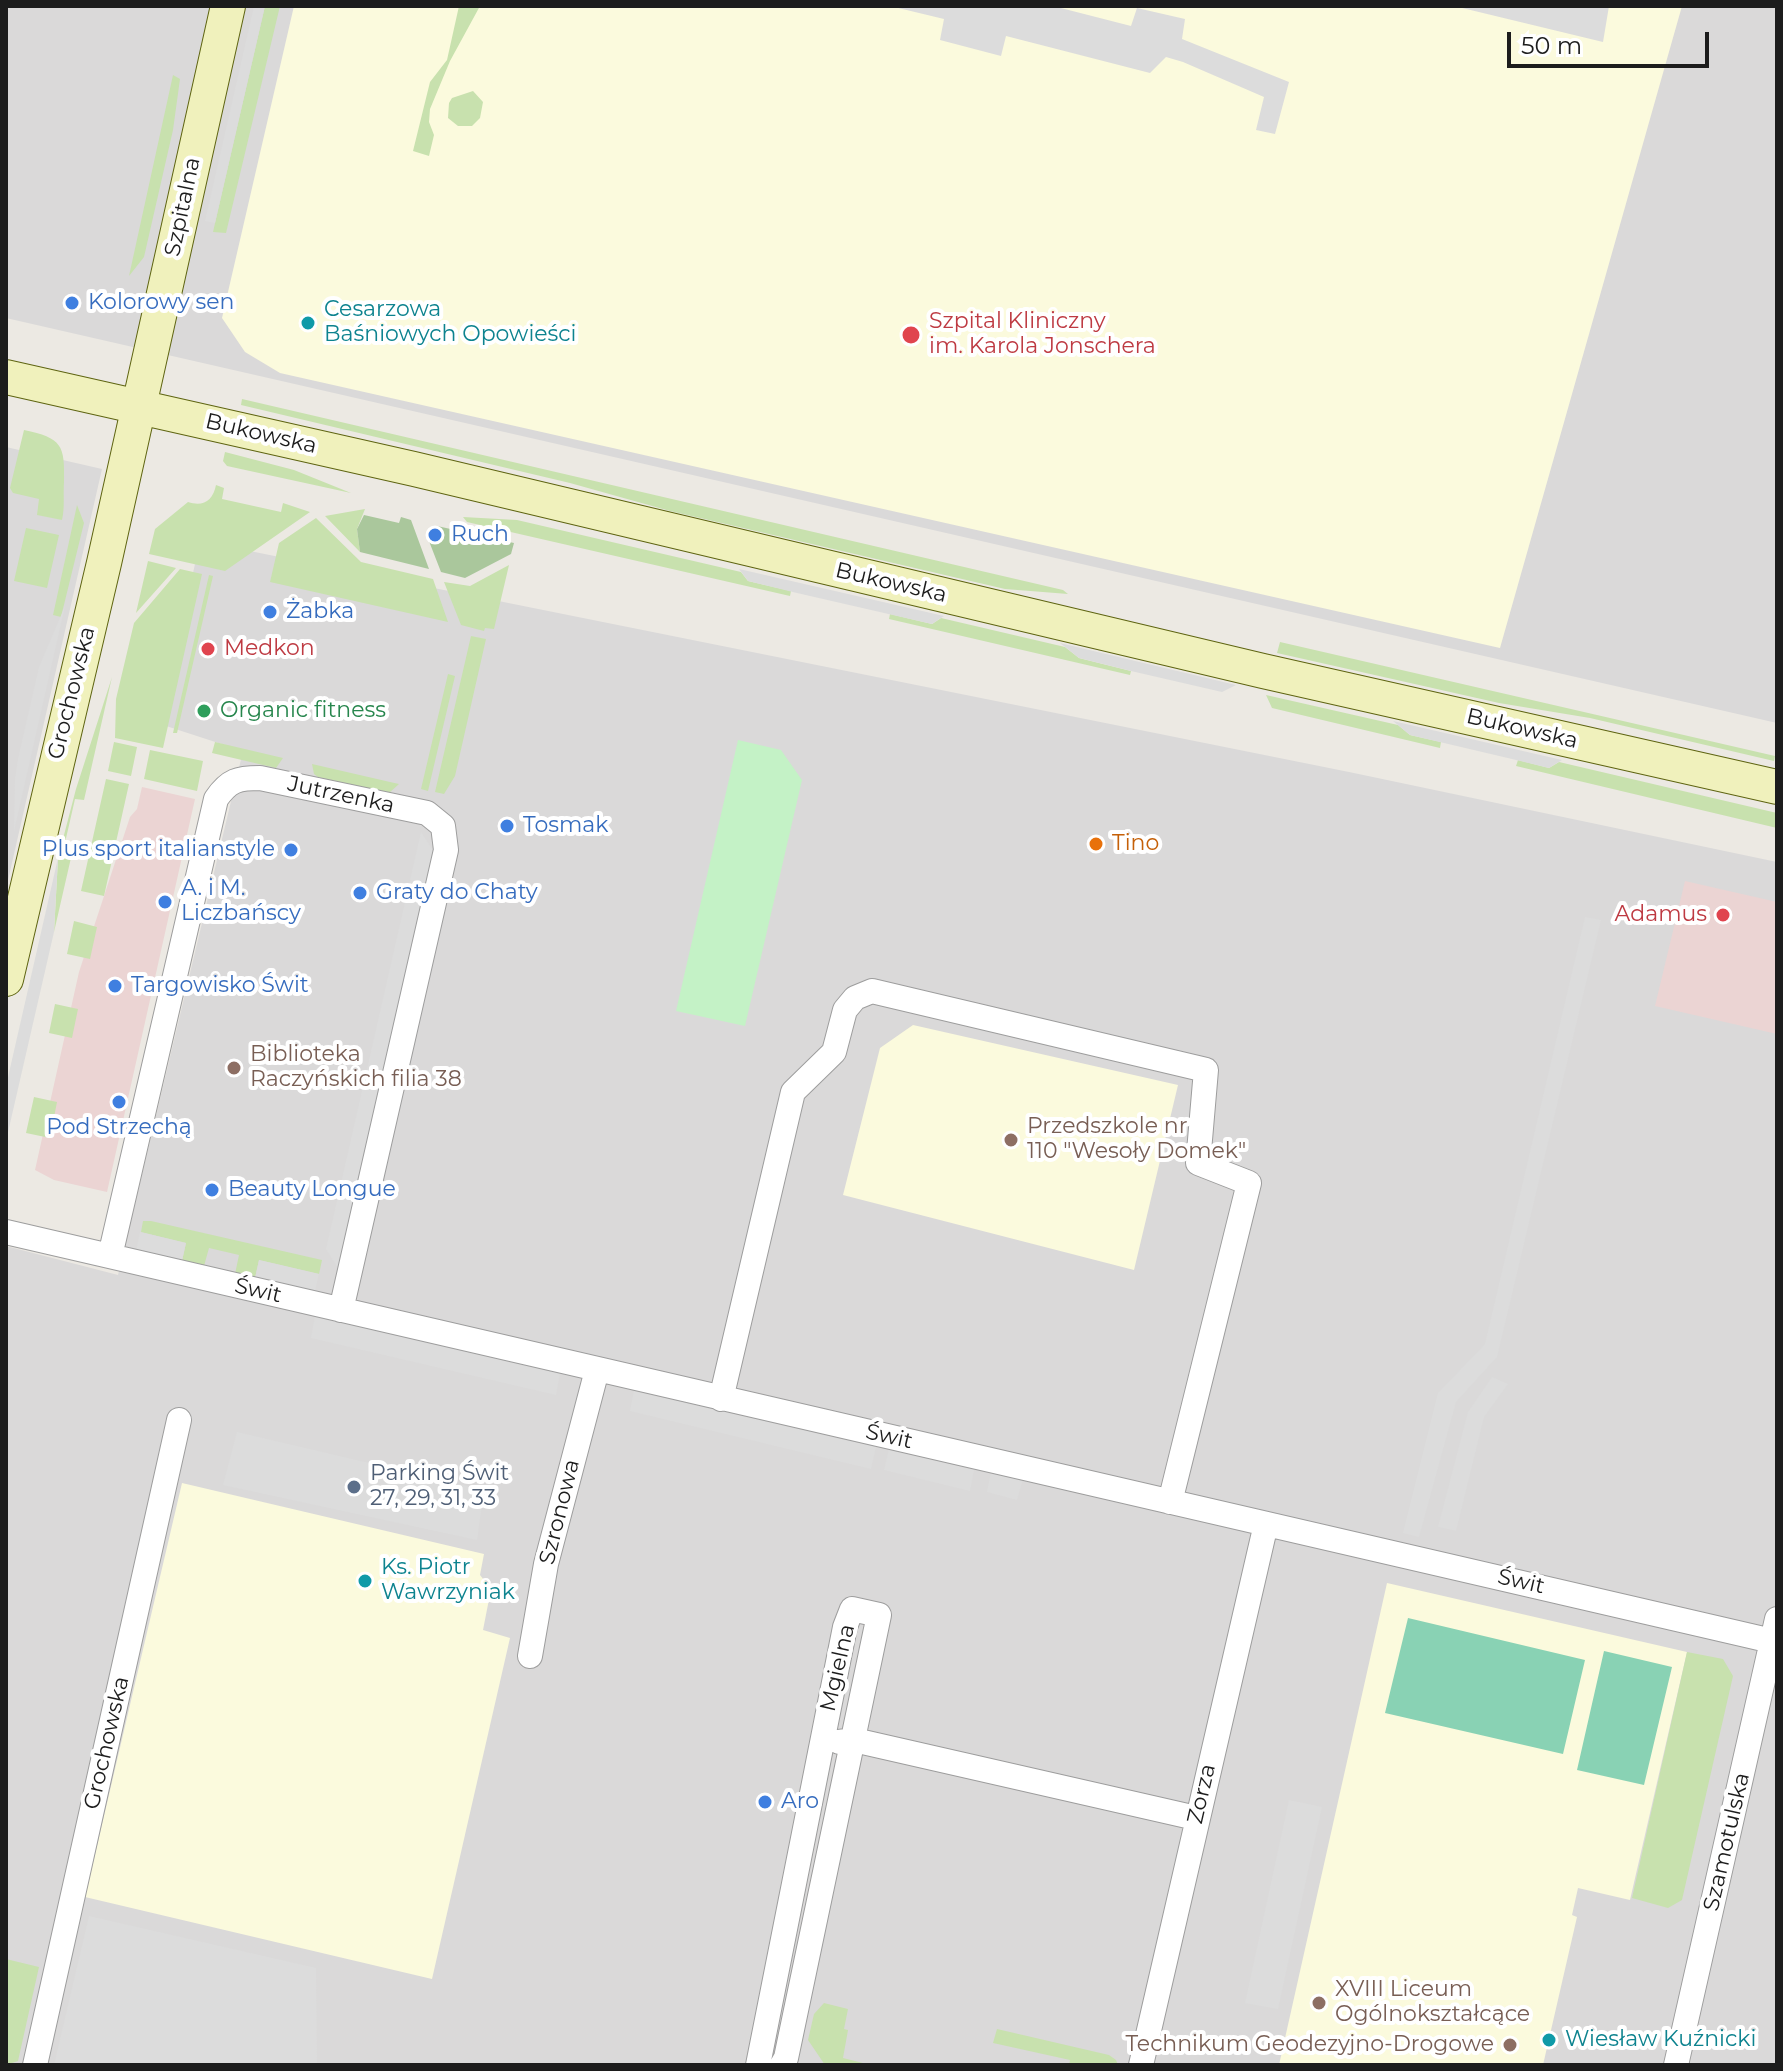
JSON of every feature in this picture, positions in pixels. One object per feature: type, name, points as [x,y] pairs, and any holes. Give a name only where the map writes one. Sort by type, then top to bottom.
[{"type":"main road","name":"Szpitalna","points":[[139,407],[228,6]]},
{"type":"main road","name":"Bukowska","points":[[6,377],[414,469],[1279,675],[1777,787]]},
{"type":"main road","name":"Grochowska","points":[[6,979],[139,407]]},
{"type":"street","name":"Jutrzenka","points":[[110,1256],[216,799],[225,784],[238,778],[260,778],[427,813],[443,826],[446,850],[341,1310]]},
{"type":"street","points":[[721,1399],[793,1092],[834,1052],[845,1010],[855,998],[872,991],[1206,1070],[1198,1163],[1249,1183],[1170,1502]]},
{"type":"street","name":"Świt","points":[[6,1232],[1266,1524],[1774,1630]]},
{"type":"street","name":"Szronowa","points":[[530,1656],[546,1564],[597,1370]]},
{"type":"street","name":"Grochowska","points":[[35,2065],[179,1420]]},
{"type":"street","name":"Zorza","points":[[1141,2065],[1266,1524]]},
{"type":"street","name":"Mgielna","points":[[758,2065],[845,1627],[852,1609],[879,1615],[790,2043],[782,2065]]},
{"type":"street","name":"Szamotulska","points":[[1676,2065],[1774,1630]]},
{"type":"street","points":[[821,1744],[854,1740],[1196,1818]]},
{"type":"shaded area","name":"Szpital Kliniczny im. Karola Jonschera","points":[[6,6],[1777,6],[1777,723],[6,318]]},
{"type":"shaded area","points":[[254,6],[265,6],[215,223],[205,221]]},
{"type":"shaded area","name":"Szpital Kliniczny im. Karola Jonschera","points":[[294,6],[1682,6],[1500,648],[280,373],[245,352],[222,318]]},
{"type":"shaded area","points":[[890,6],[1053,6],[1131,26],[1137,8],[1185,19],[1182,39],[1289,82],[1275,134],[1256,130],[1264,97],[1183,62],[1166,57],[1150,73],[1006,36],[1001,56],[940,40],[944,19]]},
{"type":"shaded area","points":[[1454,6],[1609,6],[1603,42]]},
{"type":"shaded area","points":[[6,447],[102,469],[6,889]]},
{"type":"shaded area","points":[[200,541],[1349,772],[1777,862],[1777,2065],[6,2065],[6,1246],[118,1275],[243,751],[160,724]]},
{"type":"shaded area","points":[[739,569],[944,616],[932,624],[748,581]]},
{"type":"shaded area","points":[[65,606],[14,831],[18,759],[39,667]]},
{"type":"shaded area","points":[[1060,643],[1236,685],[1222,692],[1131,671],[1079,658]]},
{"type":"shaded area","points":[[1393,721],[1562,760],[1549,768],[1410,735]]},
{"type":"shaded area","name":"Targowisko Świt","points":[[142,787],[195,799],[107,1192],[54,1180],[35,1170],[79,972]]},
{"type":"shaded area","points":[[421,832],[436,855],[341,1273],[326,1249]]},
{"type":"shaded area","points":[[58,858],[54,932],[6,1141],[6,1086]]},
{"type":"shaded area","points":[[1685,881],[1777,902],[1777,1034],[1655,1006]]},
{"type":"shaded area","points":[[1585,917],[1601,920],[1497,1357],[1456,1402],[1419,1537],[1403,1533],[1438,1393],[1485,1344]]},
{"type":"shaded area","name":"Przedszkole nr 110 \"Wesoły Domek\"","points":[[913,1025],[1178,1085],[1134,1270],[843,1195],[880,1048]]},
{"type":"shaded area","points":[[140,1232],[186,1243],[182,1261],[136,1251]]},
{"type":"shaded area","points":[[259,1260],[319,1274],[315,1292],[255,1278]]},
{"type":"shaded area","points":[[315,1316],[560,1373],[556,1395],[311,1338]]},
{"type":"shaded area","points":[[1492,1377],[1508,1384],[1484,1417],[1456,1531],[1438,1527],[1468,1412]]},
{"type":"shaded area","points":[[634,1391],[876,1447],[871,1469],[630,1411]]},
{"type":"shaded area","name":"Parking Świt 27, 29, 31, 33","points":[[237,1432],[484,1490],[477,1540],[223,1485]]},
{"type":"shaded area","points":[[889,1449],[974,1470],[970,1491],[884,1470]]},
{"type":"shaded area","points":[[991,1472],[1023,1479],[1017,1500],[987,1492]]},
{"type":"shaded area","points":[[182,1483],[484,1554],[480,1575],[491,1589],[483,1630],[510,1638],[432,1979],[85,1897]]},
{"type":"shaded area","points":[[1387,1583],[1687,1652],[1630,1900],[1578,1888],[1572,1915],[1577,1917],[1543,2065],[1279,2065]]},
{"type":"shaded area","points":[[1289,1800],[1322,1807],[1278,2009],[1245,2003]]},
{"type":"shaded area","points":[[89,1916],[316,1968],[317,2065],[54,2065]]},
{"type":"green space","points":[[265,6],[280,6],[226,233],[213,232]]},
{"type":"green space","points":[[459,6],[480,6],[450,61],[430,109],[429,122],[434,135],[429,156],[413,151],[430,82],[447,60]]},
{"type":"green space","points":[[173,75],[180,79],[173,130],[144,257],[129,276]]},
{"type":"green space","points":[[473,91],[483,102],[480,118],[472,126],[458,126],[448,118],[449,103],[452,98]]},
{"type":"green space","points":[[242,399],[1063,590],[1068,594],[1005,589],[670,511],[570,483],[241,405]]},
{"type":"green space","points":[[24,430],[54,440],[62,451],[62,520],[37,515],[39,499],[13,493],[10,488]]},
{"type":"green space","points":[[225,452],[294,470],[351,493],[227,466],[223,461]]},
{"type":"green space","points":[[216,485],[224,488],[222,499],[281,512],[283,503],[310,512],[225,571],[149,554],[155,529],[188,502],[198,504],[206,501]]},
{"type":"green space","points":[[77,505],[84,523],[61,617],[53,615]]},
{"type":"green space","points":[[365,509],[357,529],[360,552],[325,516]]},
{"type":"green space","points":[[364,515],[399,523],[401,517],[411,520],[429,569],[360,552],[357,529]]},
{"type":"green space","points":[[463,517],[517,520],[741,572],[748,581],[791,591],[790,596],[467,522]]},
{"type":"green space","points":[[316,518],[361,562],[433,579],[448,622],[270,582],[279,543]]},
{"type":"green space","points":[[437,526],[514,543],[511,554],[465,578],[441,572],[427,536],[433,543],[443,534]]},
{"type":"green space","points":[[26,528],[59,535],[47,588],[14,581]]},
{"type":"green space","points":[[148,561],[176,568],[136,613]]},
{"type":"green space","points":[[509,565],[494,629],[485,628],[484,631],[461,625],[444,582],[470,586]]},
{"type":"green space","points":[[180,569],[202,574],[163,748],[115,738],[116,699],[134,623]]},
{"type":"green space","points":[[209,575],[213,576],[177,733],[173,733]]},
{"type":"green space","points":[[890,614],[932,624],[941,618],[1065,647],[1079,658],[1131,671],[1130,675],[889,619]]},
{"type":"green space","points":[[471,636],[486,639],[455,776],[444,794],[435,792]]},
{"type":"green space","points":[[1280,642],[1775,756],[1774,761],[1590,718],[1499,703],[1277,653]]},
{"type":"green space","points":[[448,674],[455,676],[428,791],[421,789]]},
{"type":"green space","points":[[112,677],[84,800],[75,799],[64,847],[73,849],[54,932],[58,858],[76,789]]},
{"type":"green space","points":[[1266,695],[1398,725],[1410,735],[1441,742],[1440,748],[1272,708]]},
{"type":"green space","points":[[738,740],[781,750],[802,780],[745,1026],[676,1011]]},
{"type":"green space","points":[[114,742],[137,747],[131,776],[108,771]]},
{"type":"green space","points":[[215,742],[283,758],[276,768],[212,753]]},
{"type":"green space","points":[[150,750],[203,761],[197,791],[144,779]]},
{"type":"green space","points":[[1518,760],[1549,768],[1559,762],[1777,813],[1777,828],[1516,766]]},
{"type":"green space","points":[[312,764],[399,784],[389,793],[318,777]]},
{"type":"green space","points":[[106,779],[129,784],[104,896],[81,891]]},
{"type":"green space","points":[[74,921],[97,927],[90,959],[67,954]]},
{"type":"green space","points":[[55,1004],[78,1009],[72,1038],[49,1033]]},
{"type":"green space","points":[[34,1097],[57,1102],[50,1138],[26,1133]]},
{"type":"green space","points":[[143,1221],[322,1260],[319,1274],[259,1260],[255,1278],[235,1274],[239,1255],[209,1248],[204,1266],[182,1261],[186,1243],[141,1232]]},
{"type":"green space","points":[[1408,1618],[1585,1660],[1563,1754],[1385,1713]]},
{"type":"green space","points":[[1604,1651],[1672,1667],[1644,1785],[1577,1770]]},
{"type":"green space","points":[[1687,1652],[1723,1659],[1733,1676],[1682,1900],[1668,1908],[1632,1898]]},
{"type":"green space","points":[[6,1959],[39,1967],[18,2061],[6,2065]]},
{"type":"green space","points":[[824,2003],[848,2009],[843,2058],[871,2065],[825,2065],[808,2040],[814,2014]]},
{"type":"green space","points":[[997,2029],[1109,2055],[1118,2065],[1069,2065],[1070,2060],[993,2043]]},
{"type":"place","name":"Kolorowy sen","points":[[72,303]]},
{"type":"place","name":"Cesarzowa Baśniowych Opowieści","points":[[308,323]]},
{"type":"place","name":"Szpital Kliniczny im. Karola Jonschera","points":[[911,335]]},
{"type":"place","name":"Ruch","points":[[435,535]]},
{"type":"place","name":"Żabka","points":[[270,612]]},
{"type":"place","name":"Medkon","points":[[208,649]]},
{"type":"place","name":"Organic fitness","points":[[204,711]]},
{"type":"place","name":"Tosmak","points":[[507,826]]},
{"type":"place","name":"Tino","points":[[1096,844]]},
{"type":"place","name":"Plus sport italianstyle","points":[[291,850]]},
{"type":"place","name":"Graty do Chaty","points":[[360,893]]},
{"type":"place","name":"A. i M. Liczbańscy","points":[[165,902]]},
{"type":"place","name":"Adamus","points":[[1723,915]]},
{"type":"place","name":"Targowisko Świt","points":[[115,986]]},
{"type":"place","name":"Biblioteka Raczyńskich filia 38","points":[[234,1068]]},
{"type":"place","name":"Pod Strzechą","points":[[119,1102]]},
{"type":"place","name":"Przedszkole nr 110 \"Wesoły Domek\"","points":[[1011,1140]]},
{"type":"place","name":"Beauty Longue","points":[[212,1190]]},
{"type":"place","name":"Parking Świt 27, 29, 31, 33","points":[[354,1487]]},
{"type":"place","name":"Ks. Piotr Wawrzyniak","points":[[365,1581]]},
{"type":"place","name":"Aro","points":[[765,1802]]},
{"type":"place","name":"XVIII Liceum Ogólnokształcące","points":[[1319,2003]]},
{"type":"place","name":"Wiesław Kuźnicki","points":[[1549,2040]]},
{"type":"place","name":"Technikum Geodezyjno-Drogowe","points":[[1510,2045]]}]
